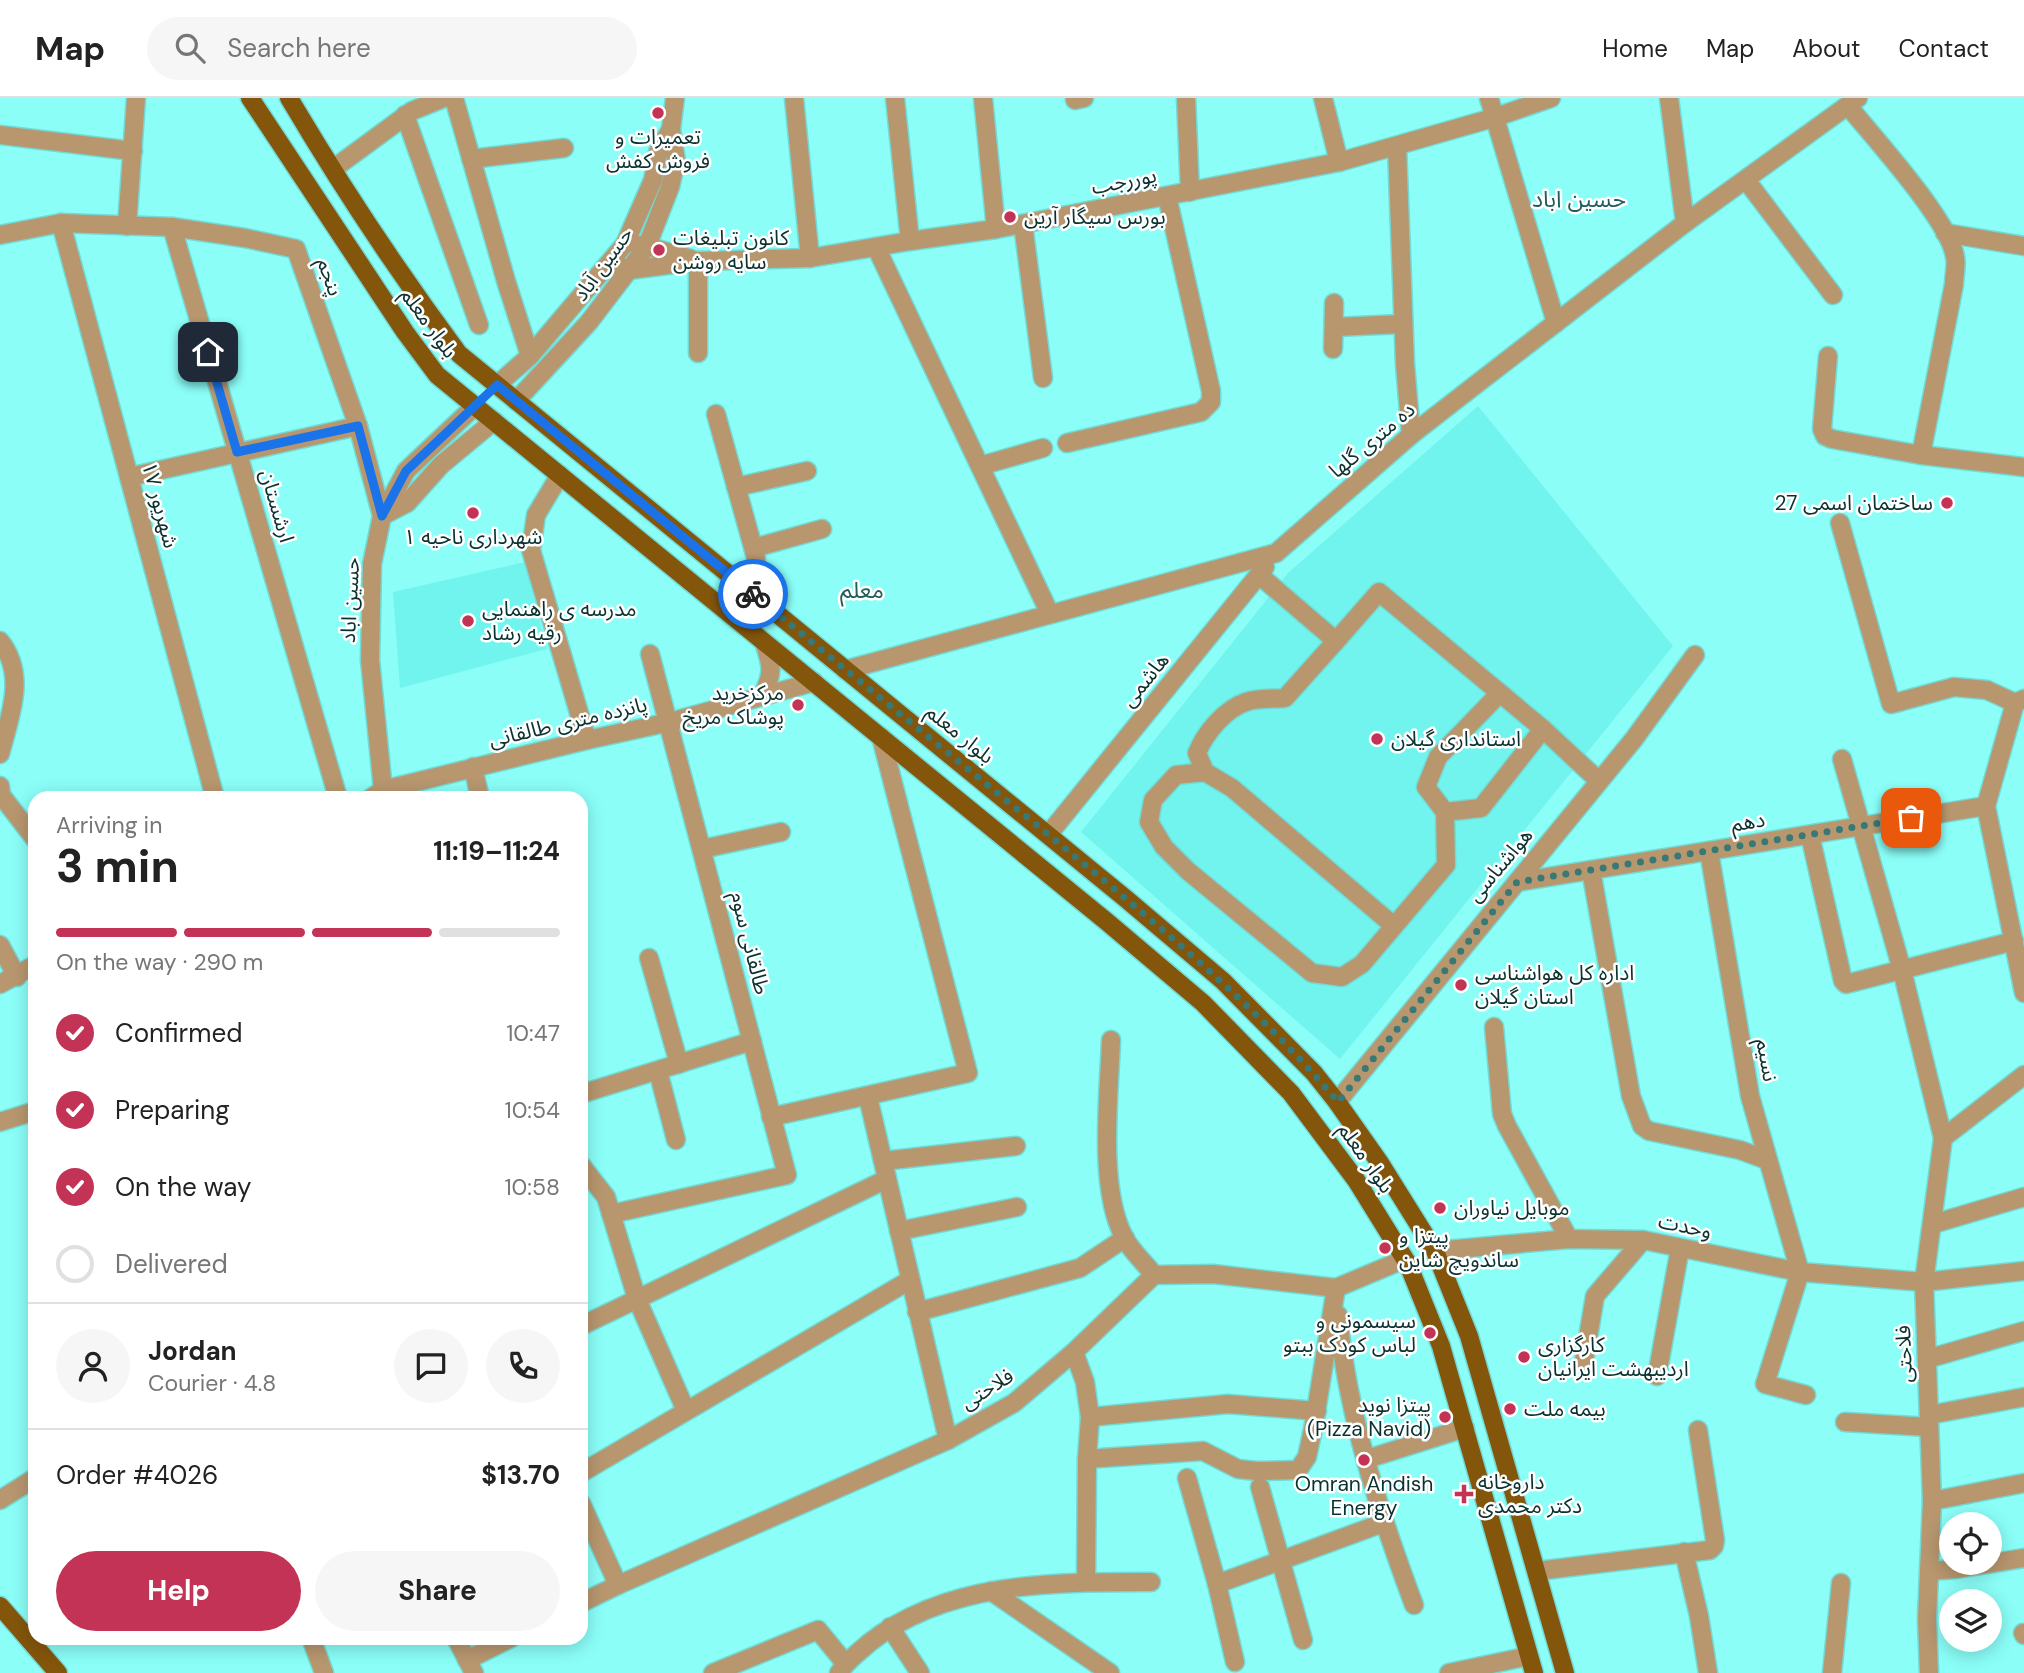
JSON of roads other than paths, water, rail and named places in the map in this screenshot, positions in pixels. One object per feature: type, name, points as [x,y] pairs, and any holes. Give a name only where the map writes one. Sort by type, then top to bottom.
[{"type":"main road","name":"بلوار معلم","points":[[250,98],[405,332],[437,374],[1106,921],[1203,1003],[1291,1093],[1356,1180],[1405,1259],[1441,1346],[1532,1664]]},
{"type":"main road","name":"بلوار معلم","points":[[289,98],[333,170],[459,354],[1223,981],[1314,1073],[1338,1102],[1435,1251],[1454,1293],[1469,1336],[1565,1673]]},
{"type":"main road","points":[[475,406],[497,385]]},
{"type":"main road","points":[[494,421],[516,401]]},
{"type":"main road","points":[[814,682],[845,670]]},
{"type":"main road","points":[[1405,1259],[1435,1251]]},
{"type":"main road","points":[[0,1606],[28,1638]]},
{"type":"main road","points":[[34,1645],[58,1673]]},
{"type":"street","points":[[127,226],[136,98]]},
{"type":"street","points":[[333,170],[405,116],[444,98]]},
{"type":"street","points":[[454,98],[530,356]]},
{"type":"street","name":"حسین آباد","points":[[516,401],[589,322],[647,246],[670,187],[676,161],[671,130],[675,98]]},
{"type":"street","points":[[794,98],[810,258]]},
{"type":"street","points":[[895,98],[909,241]]},
{"type":"street","points":[[983,98],[996,229]]},
{"type":"street","points":[[1186,98],[1190,191]]},
{"type":"street","points":[[1323,98],[1339,162]]},
{"type":"street","points":[[1489,98],[1556,323]]},
{"type":"street","name":"پوررجب","points":[[611,263],[629,270],[698,261],[810,258],[996,229],[1339,162],[1493,118],[1550,98]]},
{"type":"street","points":[[1669,98],[1685,223]]},
{"type":"street","points":[[1854,102],[1922,197],[1945,233],[1955,256],[1954,284],[1921,455]]},
{"type":"street","name":"ده متری گلها","points":[[845,670],[1276,553],[1411,435],[1685,223],[1854,102]]},
{"type":"street","points":[[405,116],[479,325]]},
{"type":"street","name":"حسین آباد","points":[[497,385],[530,356],[625,244],[653,180],[658,152],[671,130]]},
{"type":"street","points":[[0,135],[133,151]]},
{"type":"street","points":[[1397,146],[1403,324],[1411,435]]},
{"type":"street","points":[[471,159],[564,148]]},
{"type":"street","points":[[1746,180],[1833,295]]},
{"type":"street","points":[[1067,443],[1201,412],[1211,402],[1167,196]]},
{"type":"street","name":"پنجم","points":[[0,235],[61,223],[172,227],[296,249],[358,426],[382,516]]},
{"type":"street","name":"۱۷ شهریور","points":[[61,223],[213,791]]},
{"type":"street","points":[[1023,224],[1043,378]]},
{"type":"street","name":"ارشستان","points":[[172,227],[336,791]]},
{"type":"street","points":[[1945,233],[2024,246]]},
{"type":"street","name":"پوررجب","points":[[625,244],[647,246],[698,261]]},
{"type":"street","points":[[876,247],[1050,614]]},
{"type":"street","points":[[698,261],[698,353]]},
{"type":"street","points":[[1333,349],[1334,303]]},
{"type":"street","points":[[1334,327],[1403,324]]},
{"type":"street","points":[[1828,356],[1822,429],[1825,436],[1921,455],[2024,467]]},
{"type":"street","name":"حسین اباد","points":[[377,791],[370,660],[372,564],[382,516],[406,471],[475,406]]},
{"type":"street","points":[[716,414],[754,548],[758,598]]},
{"type":"street","points":[[382,516],[407,503],[441,465],[494,421]]},
{"type":"street","points":[[129,477],[358,426]]},
{"type":"street","points":[[980,466],[1043,448]]},
{"type":"street","points":[[736,487],[807,471]]},
{"type":"street","points":[[559,475],[536,515],[531,550],[586,740]]},
{"type":"street","points":[[1840,523],[1891,704],[1954,687],[1987,690],[2020,701],[1986,806],[2024,993]]},
{"type":"street","points":[[754,548],[822,529]]},
{"type":"street","name":"هاشمی","points":[[1048,835],[1276,553]]},
{"type":"street","points":[[1259,575],[1336,641]]},
{"type":"street","points":[[1394,926],[1232,788],[1205,772],[1197,753],[1202,740],[1231,709],[1247,701],[1285,698],[1379,592],[1543,729],[1599,781]]},
{"type":"street","points":[[0,641],[9,653],[16,690],[1,748]]},
{"type":"street","points":[[762,696],[770,681],[772,665],[765,642]]},
{"type":"street","name":"طالقانی سوم","points":[[611,1214],[786,1175],[670,722],[650,654]]},
{"type":"street","name":"هواشناسی","points":[[1338,1102],[1634,738],[1695,655]]},
{"type":"street","name":"پانزده متری طالقانی","points":[[388,791],[473,767],[670,722],[814,682]]},
{"type":"street","points":[[1205,772],[1176,775],[1153,800],[1149,822],[1164,847],[1188,871],[1312,972],[1342,977],[1362,964],[1446,865],[1445,812],[1426,787],[1438,757],[1500,693]]},
{"type":"street","points":[[1445,812],[1481,807],[1543,729]]},
{"type":"street","points":[[771,1117],[968,1073],[881,737]]},
{"type":"street","points":[[1842,760],[1902,970],[1943,1138],[2024,1075]]},
{"type":"street","points":[[473,767],[478,791]]},
{"type":"street","points":[[0,786],[1,795],[28,830]]},
{"type":"street","name":"دهم","points":[[1517,882],[1986,806]]},
{"type":"street","points":[[702,849],[781,832]]},
{"type":"street","points":[[1810,835],[1843,981],[1846,984],[2014,941]]},
{"type":"street","name":"نسیم","points":[[1709,851],[1748,1083],[1800,1272]]},
{"type":"street","points":[[1591,870],[1631,1096],[1642,1126],[1649,1131],[1740,1150],[1768,1160]]},
{"type":"street","points":[[0,945],[8,981],[28,969]]},
{"type":"street","points":[[649,958],[679,1064]]},
{"type":"street","points":[[1494,1027],[1502,1114],[1569,1239]]},
{"type":"street","points":[[1111,1040],[1108,1141],[1111,1203],[1125,1238],[1154,1275],[1213,1274],[1336,1288],[1405,1259]]},
{"type":"street","points":[[588,1092],[751,1041]]},
{"type":"street","points":[[658,1071],[676,1140]]},
{"type":"street","points":[[868,1097],[948,1440]]},
{"type":"street","points":[[0,1122],[28,1113]]},
{"type":"street","name":"فلاحتی","points":[[1929,1673],[1927,1619],[1931,1501],[1924,1282],[1943,1138]]},
{"type":"street","points":[[883,1161],[1016,1146]]},
{"type":"street","points":[[588,1174],[606,1197],[637,1299],[686,1411]]},
{"type":"street","points":[[588,1323],[887,1179]]},
{"type":"street","points":[[1933,1224],[2024,1198]]},
{"type":"street","points":[[899,1231],[1017,1207]]},
{"type":"street","points":[[917,1312],[1080,1268],[1125,1238]]},
{"type":"street","name":"وحدت","points":[[1435,1251],[1569,1239],[1643,1240],[1800,1272],[1924,1282],[2024,1272]]},
{"type":"street","points":[[1584,1361],[1595,1296],[1643,1240]]},
{"type":"street","points":[[1657,1376],[1680,1248]]},
{"type":"street","points":[[1800,1272],[1765,1384],[1806,1395]]},
{"type":"street","name":"فلاحتی","points":[[588,1600],[948,1440],[1014,1403],[1074,1352],[1154,1275]]},
{"type":"street","points":[[588,1469],[909,1280]]},
{"type":"street","points":[[1087,1460],[1203,1451],[1238,1469],[1298,1470],[1307,1457],[1317,1410],[1336,1288]]},
{"type":"street","points":[[1336,1288],[1343,1365],[1383,1523],[1414,1605]]},
{"type":"street","points":[[1927,1359],[2024,1331]]},
{"type":"street","points":[[1074,1352],[1085,1382],[1090,1417],[1086,1582]]},
{"type":"street","points":[[1845,1422],[1929,1421],[2024,1397]]},
{"type":"street","points":[[1090,1417],[1228,1404],[1317,1410]]},
{"type":"street","points":[[1367,1459],[1465,1428]]},
{"type":"street","points":[[1536,1572],[1710,1550],[1714,1546],[1698,1430]]},
{"type":"street","points":[[1187,1479],[1217,1584],[1235,1662]]},
{"type":"street","points":[[0,1500],[28,1482]]},
{"type":"street","points":[[1931,1501],[2024,1483]]},
{"type":"street","points":[[1260,1487],[1303,1640]]},
{"type":"street","points":[[588,1519],[618,1585]]},
{"type":"street","points":[[1217,1584],[1383,1523]]},
{"type":"street","points":[[1684,1552],[1699,1616],[1708,1673]]},
{"type":"street","points":[[1928,1571],[2024,1558]]},
{"type":"street","points":[[713,1673],[818,1630],[842,1668],[890,1627],[935,1605],[991,1591],[1086,1582],[1151,1582]]},
{"type":"street","points":[[1832,1673],[1841,1583]]},
{"type":"street","points":[[991,1591],[1111,1673]]},
{"type":"street","points":[[890,1627],[919,1673]]},
{"type":"street","points":[[314,1645],[324,1673]]},
{"type":"street","points":[[459,1645],[470,1667],[502,1645]]},
{"type":"street","points":[[1449,1673],[1532,1664]]},
{"type":"place","name":"تعمیرات و فروش کفش","points":[[658,113]]},
{"type":"place","name":"بورس سیگار آرین","points":[[1010,217]]},
{"type":"place","name":"کانون تبلیغات سایه روشن","points":[[659,250]]},
{"type":"place","name":"ساختمان اسمی 27","points":[[1947,503]]},
{"type":"place","name":"شهرداری ناحیه ۱","points":[[473,513]]},
{"type":"place","name":"مدرسه ی راهنمایی رقیه رشاد","points":[[468,621]]},
{"type":"place","name":"مرکزخرید پوشاک مریخ","points":[[798,705]]},
{"type":"place","name":"استانداری گیلان","points":[[1377,739]]},
{"type":"place","name":"اداره کل هواشناسی استان گیلان","points":[[1461,985]]},
{"type":"place","name":"موبایل نیاوران","points":[[1440,1208]]},
{"type":"place","name":"پیتزا و ساندویچ شاین","points":[[1385,1248]]},
{"type":"place","name":"سیسمونی و لباس کودک ببتو","points":[[1430,1333]]},
{"type":"place","name":"کارگزاری اردیبهشت ایرانیان","points":[[1524,1357]]},
{"type":"place","name":"بیمه ملت","points":[[1510,1409]]},
{"type":"place","name":"پیتزا نوید (Pizza Navid)","points":[[1445,1417]]},
{"type":"place","name":"Omran Andish Energy","points":[[1364,1460]]},
{"type":"place","name":"داروخانه دکتر محمدی","points":[[1464,1494]]},
{"type":"district","name":"حسین اباد","points":[[1579,199]]},
{"type":"district","name":"معلم","points":[[862,590]]}]
